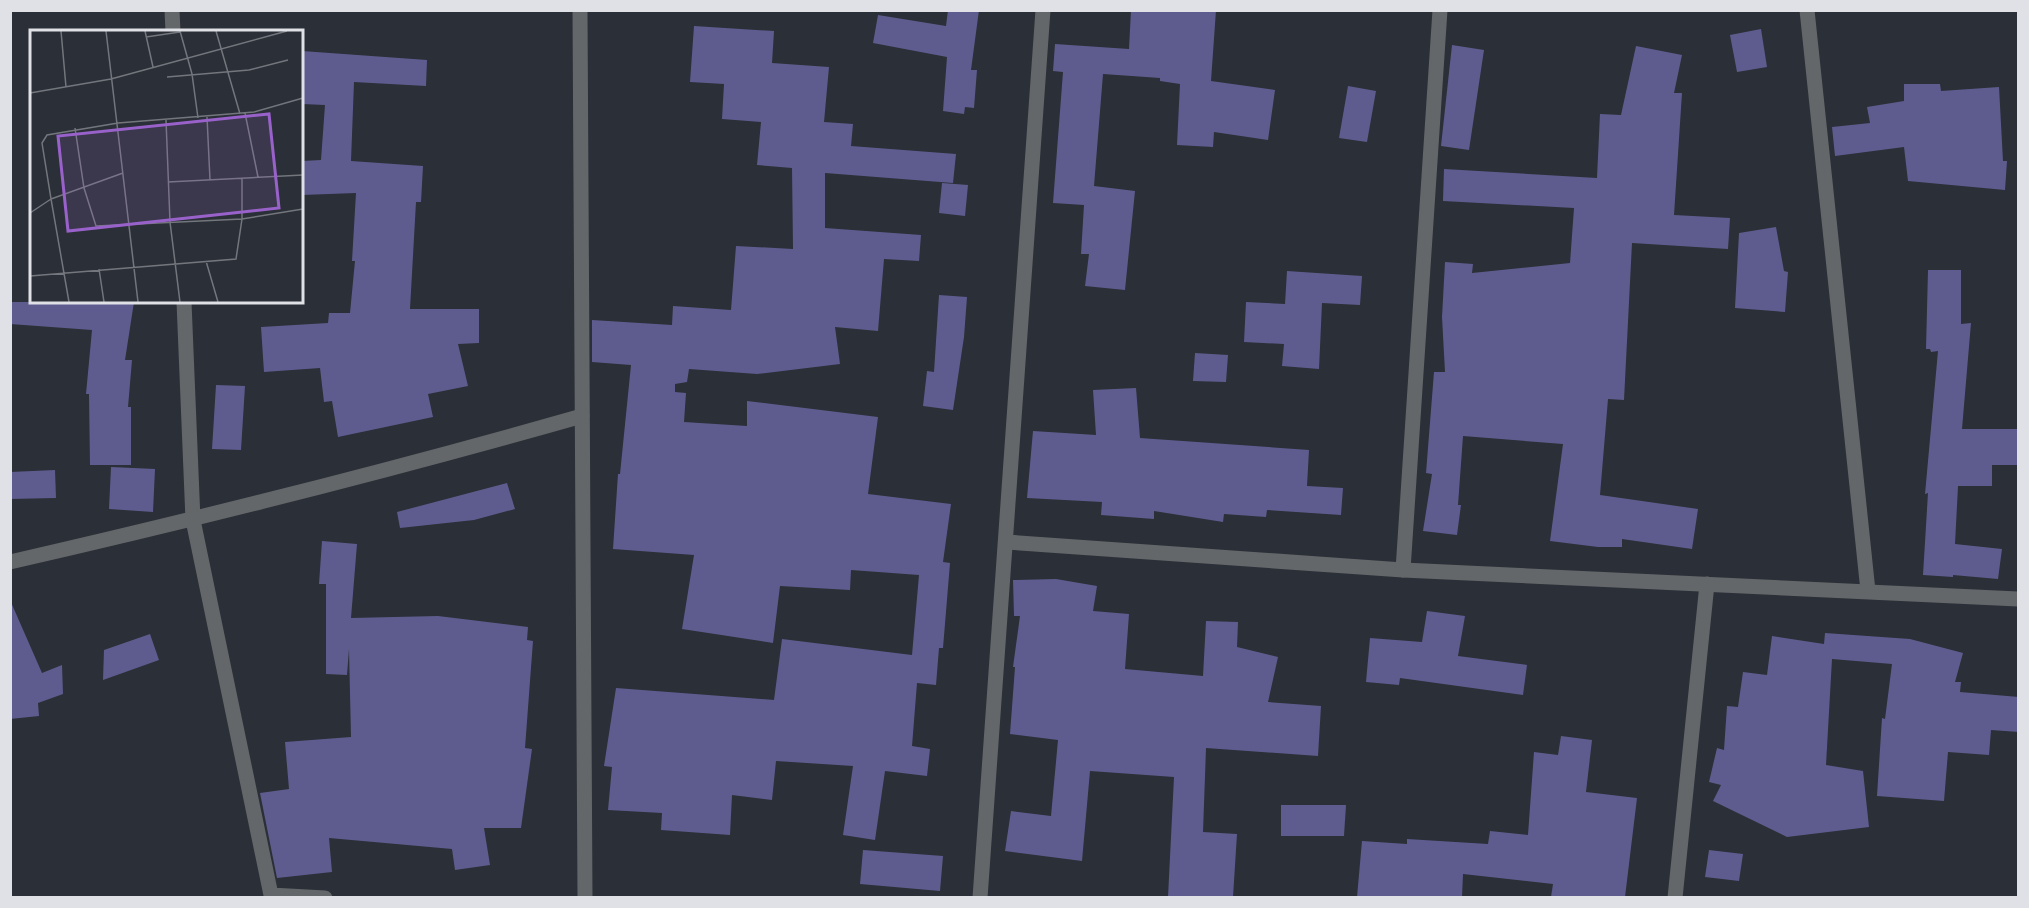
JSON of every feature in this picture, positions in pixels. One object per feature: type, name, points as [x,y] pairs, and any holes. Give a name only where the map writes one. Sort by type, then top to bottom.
[{"type":"street","points":[[172,10],[173,30]]},
{"type":"street","points":[[580,10],[585,897]]},
{"type":"street","points":[[980,897],[1043,10]]},
{"type":"street","points":[[1403,570],[1440,10]]},
{"type":"street","points":[[1807,10],[1868,591]]},
{"type":"street","points":[[184,303],[193,520],[271,895],[325,897]]},
{"type":"street","points":[[10,562],[193,520],[582,416]]},
{"type":"street","points":[[1006,542],[1403,570],[2019,599]]},
{"type":"street","points":[[1675,897],[1707,584]]},
{"type":"building","points":[[948,10],[979,10],[971,70],[977,70],[974,108],[965,107],[964,114],[943,111],[947,57],[873,43],[878,15],[946,26]]},
{"type":"building","points":[[1131,10],[1216,10],[1211,81],[1275,90],[1268,140],[1214,132],[1213,147],[1177,145],[1180,84],[1160,81],[1160,78],[1103,74],[1094,186],[1135,191],[1125,290],[1085,286],[1089,254],[1081,254],[1084,205],[1053,203],[1063,72],[1053,71],[1055,44],[1129,49]]},
{"type":"building","points":[[694,26],[774,31],[772,63],[829,67],[824,122],[853,124],[851,146],[956,154],[953,183],[825,173],[825,228],[921,235],[919,261],[884,259],[878,331],[835,327],[840,364],[757,374],[689,369],[687,382],[675,384],[675,392],[686,393],[684,422],[747,426],[747,401],[878,417],[868,494],[951,504],[943,562],[950,563],[943,648],[939,648],[936,685],[917,683],[912,746],[930,749],[927,776],[885,771],[875,840],[843,835],[853,766],[776,761],[772,800],[732,795],[730,835],[661,830],[662,813],[608,810],[612,767],[604,766],[616,688],[774,700],[782,639],[912,655],[919,575],[851,570],[850,590],[780,586],[773,643],[682,629],[694,555],[613,549],[618,474],[620,474],[631,365],[592,362],[592,320],[672,325],[673,306],[731,310],[736,246],[793,249],[792,168],[757,165],[761,122],[722,119],[724,84],[690,82]]},
{"type":"building","points":[[1761,29],[1767,67],[1737,72],[1730,35]]},
{"type":"building","points":[[1452,45],[1484,50],[1469,150],[1441,146]]},
{"type":"building","points":[[1636,46],[1682,55],[1674,93],[1682,93],[1674,215],[1730,218],[1728,249],[1632,243],[1624,400],[1608,399],[1600,495],[1698,509],[1692,549],[1622,539],[1622,547],[1598,547],[1550,541],[1563,444],[1463,436],[1458,505],[1461,505],[1457,535],[1423,531],[1432,474],[1426,473],[1434,372],[1445,372],[1442,317],[1445,262],[1473,264],[1472,273],[1570,263],[1574,208],[1443,201],[1444,169],[1597,178],[1600,114],[1621,115]]},
{"type":"building","points":[[303,51],[427,60],[426,86],[354,82],[351,161],[423,166],[421,202],[416,202],[410,309],[479,309],[479,343],[458,344],[468,386],[428,394],[433,417],[338,437],[332,401],[324,402],[320,368],[264,372],[261,327],[328,323],[329,313],[350,313],[355,261],[352,261],[356,193],[303,195],[303,161],[321,160],[325,105],[303,104]]},
{"type":"building","points":[[1904,84],[1940,84],[1941,91],[1999,87],[2003,161],[2007,161],[2005,190],[1908,181],[1904,147],[1835,156],[1832,127],[1870,123],[1867,107],[1904,101]]},
{"type":"building","points":[[1348,86],[1376,91],[1367,142],[1339,138]]},
{"type":"building","points":[[942,183],[968,185],[965,216],[939,213]]},
{"type":"building","points":[[1776,227],[1784,271],[1788,272],[1785,312],[1735,308],[1739,233]]},
{"type":"building","points":[[1928,270],[1961,270],[1961,324],[1971,323],[1962,429],[2019,429],[2019,465],[1992,465],[1992,486],[1958,486],[1955,544],[2002,549],[1998,579],[1923,575],[1928,493],[1925,494],[1938,351],[1931,352],[1930,349],[1926,349]]},
{"type":"building","points":[[1287,271],[1362,276],[1360,305],[1322,303],[1319,369],[1282,366],[1284,344],[1244,342],[1246,302],[1285,304]]},
{"type":"building","points":[[939,295],[967,297],[964,337],[953,410],[923,406],[927,371],[934,372]]},
{"type":"building","points":[[10,302],[134,303],[125,360],[132,360],[128,407],[131,407],[131,465],[90,465],[89,394],[86,394],[92,330],[10,324]]},
{"type":"building","points":[[1195,353],[1228,355],[1226,382],[1193,381]]},
{"type":"building","points":[[216,385],[245,386],[241,450],[212,449]]},
{"type":"building","points":[[1136,388],[1140,438],[1309,450],[1307,486],[1343,488],[1341,515],[1267,510],[1266,517],[1224,514],[1223,522],[1154,511],[1154,519],[1101,515],[1102,502],[1027,498],[1033,431],[1096,435],[1093,390]]},
{"type":"building","points":[[111,467],[155,469],[153,512],[109,509]]},
{"type":"building","points":[[55,470],[56,498],[10,499],[10,472]]},
{"type":"building","points":[[507,483],[515,509],[474,520],[400,528],[397,512]]},
{"type":"building","points":[[322,541],[357,544],[351,618],[438,616],[528,627],[527,640],[533,641],[525,748],[532,749],[521,828],[484,828],[490,865],[455,870],[452,849],[329,838],[332,872],[277,878],[260,793],[289,789],[285,742],[351,737],[349,649],[347,675],[326,674],[326,584],[319,584]]},
{"type":"building","points":[[1056,579],[1097,586],[1093,611],[1129,614],[1125,669],[1203,676],[1206,621],[1238,622],[1237,647],[1278,657],[1268,702],[1321,706],[1318,756],[1206,748],[1203,832],[1237,834],[1233,897],[1168,897],[1174,777],[1090,771],[1082,861],[1005,851],[1011,811],[1051,816],[1058,740],[1010,734],[1015,667],[1013,667],[1020,616],[1014,616],[1013,580]]},
{"type":"building","points":[[10,600],[42,673],[62,665],[63,694],[38,703],[39,716],[10,719]]},
{"type":"building","points":[[1427,611],[1465,616],[1458,656],[1527,665],[1523,695],[1400,678],[1399,685],[1366,682],[1370,638],[1422,642]]},
{"type":"building","points":[[1825,633],[1910,639],[1963,653],[1955,682],[1961,682],[1960,692],[2019,697],[2019,732],[1991,730],[1989,755],[1948,752],[1944,801],[1877,796],[1882,718],[1885,719],[1892,664],[1832,659],[1826,765],[1863,771],[1869,827],[1787,837],[1713,801],[1721,785],[1709,782],[1717,748],[1724,750],[1727,706],[1738,707],[1743,672],[1767,675],[1772,636],[1824,644]]},
{"type":"building","points":[[150,634],[159,660],[103,680],[104,650]]},
{"type":"building","points":[[1561,736],[1592,740],[1586,792],[1637,798],[1625,897],[1551,897],[1553,884],[1463,874],[1462,897],[1357,897],[1362,841],[1407,844],[1407,839],[1488,844],[1490,831],[1528,835],[1534,752],[1558,755]]},
{"type":"building","points":[[1281,805],[1346,805],[1344,836],[1281,836]]},
{"type":"building","points":[[863,850],[943,856],[940,891],[860,884]]},
{"type":"building","points":[[1709,850],[1743,854],[1739,881],[1705,877]]}]
